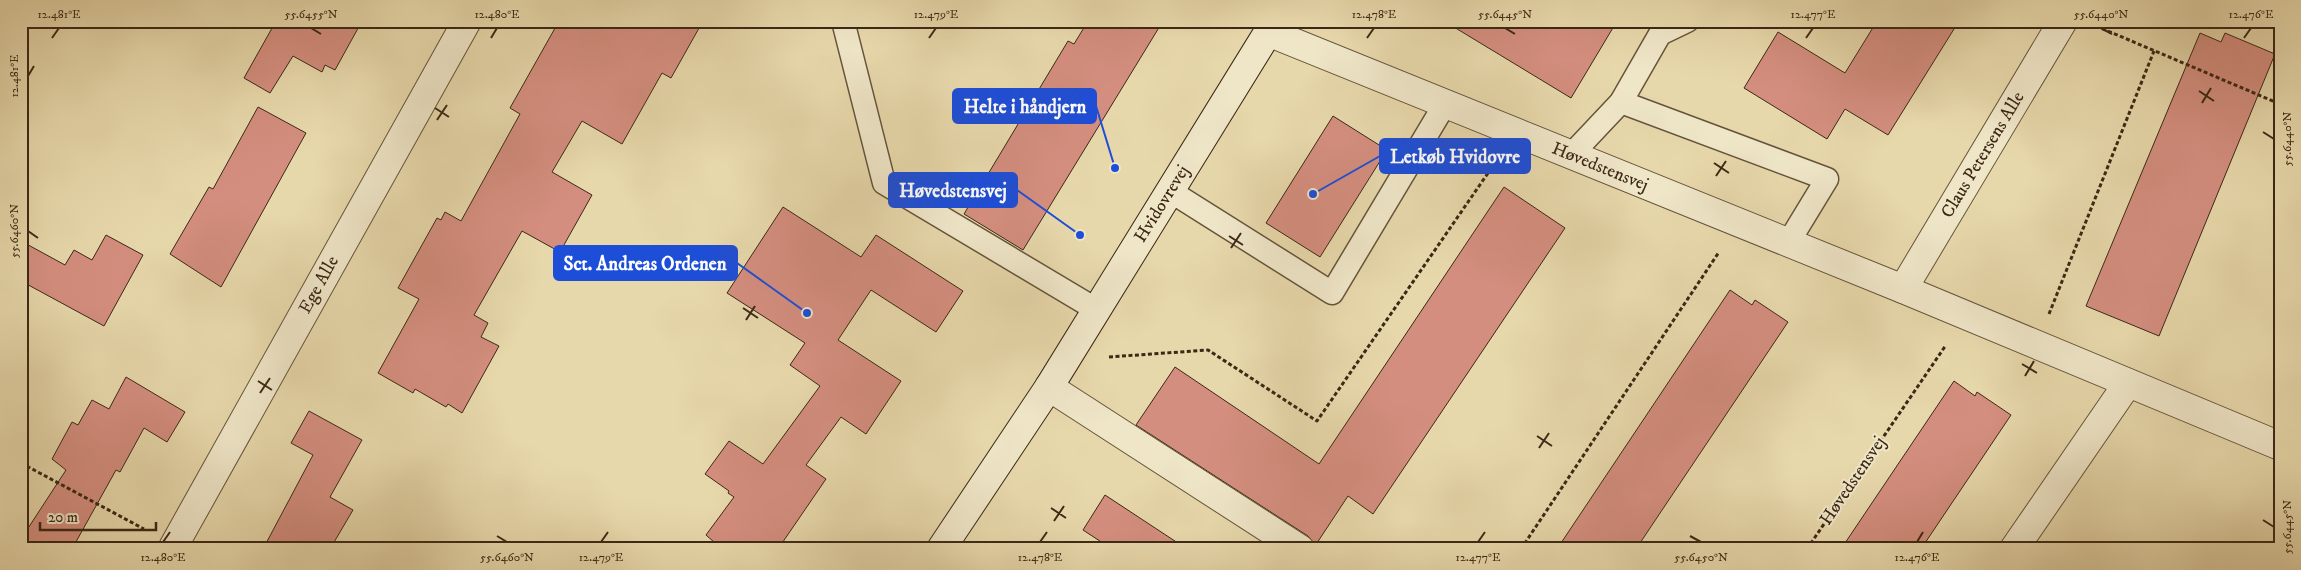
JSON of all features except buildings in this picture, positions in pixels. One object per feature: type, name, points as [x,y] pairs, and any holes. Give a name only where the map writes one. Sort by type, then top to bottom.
[{"type":"street","name":"Ege Alle","points":[[173,547],[466,21]]},
{"type":"street","name":"Claus Petersens Alle","points":[[1903,289],[2063,21]]},
{"type":"street","name":"Hvidovrevej","points":[[941,549],[1049,387],[1271,27]]},
{"type":"street","name":"Høvedstensvej","points":[[1271,27],[1445,104],[1903,289],[2280,446]]},
{"type":"street","points":[[2014,549],[2128,383]]},
{"type":"street","points":[[1049,387],[1300,549]]},
{"type":"lane","points":[[843,21],[884,183],[1097,310]]},
{"type":"lane","points":[[1571,155],[1621,102],[1660,34],[1687,21]]},
{"type":"lane","points":[[1621,102],[1827,179],[1788,243]]},
{"type":"lane","points":[[1170,191],[1332,293],[1445,104]]},
{"type":"path","points":[[2093,25],[2280,104]]},
{"type":"path","points":[[2037,344],[2154,50]]},
{"type":"path","points":[[1521,549],[1738,223]]},
{"type":"path","name":"Høvedstensvej","points":[[1807,549],[1966,315]]},
{"type":"path","points":[[21,463],[173,547]]},
{"type":"place","name":"Helte i håndjern","points":[[1115,168]]},
{"type":"place","name":"Letkøb Hvidovre","points":[[1313,194]]},
{"type":"place","name":"Høvedstensvej","points":[[1080,235]]},
{"type":"place","name":"Sct. Andreas Ordenen","points":[[807,313]]}]
